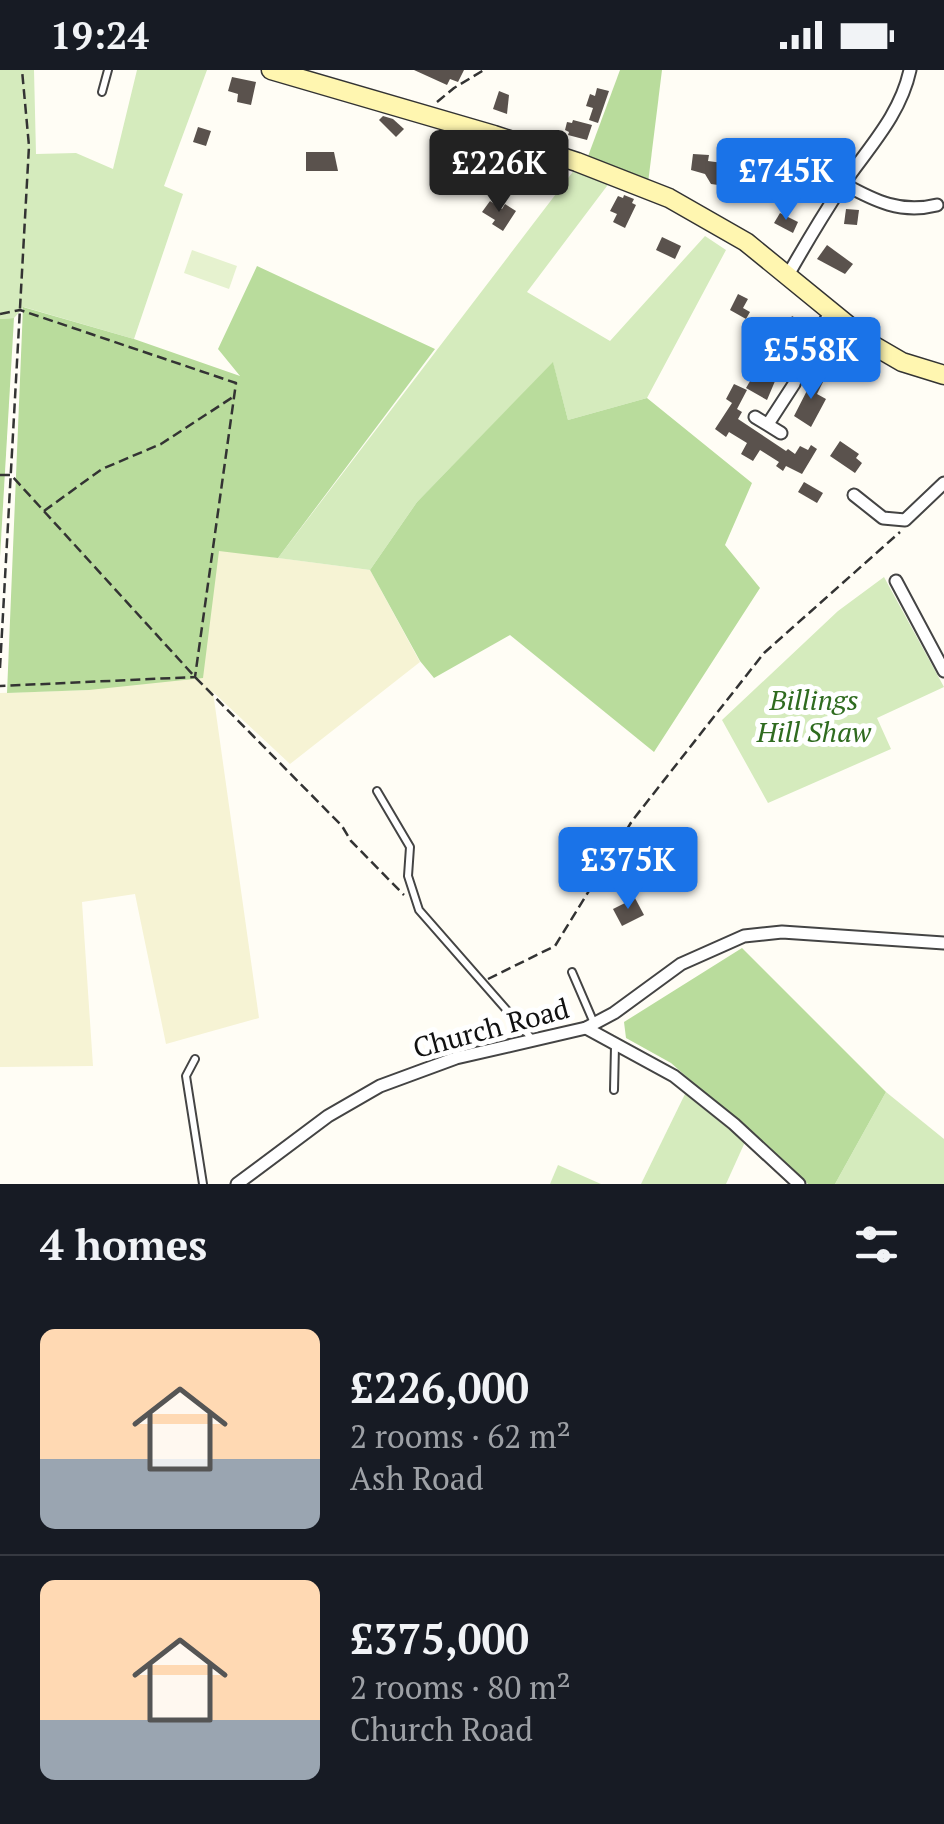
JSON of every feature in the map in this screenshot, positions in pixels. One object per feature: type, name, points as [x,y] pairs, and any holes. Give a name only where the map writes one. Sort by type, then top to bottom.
[{"type":"street","points":[[270,70],[311,75],[577,162],[669,198],[746,242],[871,344],[902,362],[944,376]]},
{"type":"street","points":[[788,274],[844,184],[886,128],[910,70]]},
{"type":"street","points":[[844,184],[880,204],[918,210],[936,205]]},
{"type":"street","points":[[768,424],[794,384],[806,349],[832,312]]},
{"type":"street","points":[[755,417],[781,432]]},
{"type":"street","points":[[854,495],[884,518],[905,520],[944,483]]},
{"type":"street","points":[[896,581],[944,671]]},
{"type":"street","name":"Church Road","points":[[237,1184],[328,1116],[380,1086],[456,1058],[590,1026],[681,964],[744,936],[799,932],[944,943]]},
{"type":"street","points":[[613,1043],[610,1030],[614,1012]]},
{"type":"street","points":[[590,1026],[674,1076],[800,1184]]},
{"type":"lane","points":[[102,92],[108,70]]},
{"type":"lane","points":[[377,791],[410,848],[408,876],[419,910],[534,1041]]},
{"type":"lane","points":[[572,972],[590,1026]]},
{"type":"lane","points":[[613,1043],[614,1090]]},
{"type":"lane","points":[[196,1059],[186,1076],[203,1184]]},
{"type":"path","points":[[0,668],[29,146],[22,70]]},
{"type":"path","points":[[424,113],[484,70]]},
{"type":"path","points":[[0,314],[20,310],[236,383],[196,677]]},
{"type":"path","points":[[43,512],[102,469],[160,444],[234,396]]},
{"type":"path","points":[[0,475],[10,476],[419,910]]},
{"type":"path","points":[[482,982],[555,946],[632,821],[764,653],[902,530]]},
{"type":"path","points":[[0,686],[196,677]]},
{"type":"shaded area","points":[[219,550],[370,570],[420,662],[290,764],[213,692],[259,1018],[166,1044],[135,894],[82,902],[93,1066],[0,1067],[0,693],[89,690]]},
{"type":"green space","points":[[0,70],[34,70],[36,154],[76,153],[113,169],[137,70],[207,70],[164,186],[183,194],[134,339],[24,307],[14,318],[0,319]]},
{"type":"green space","points":[[620,70],[662,70],[648,183],[587,159]]},
{"type":"green space","points":[[575,169],[610,182],[527,292],[610,341],[705,236],[726,250],[647,398],[568,420],[553,363],[417,502],[370,570],[278,558]]},
{"type":"green space","points":[[192,250],[237,266],[229,289],[184,273]]},
{"type":"green space","points":[[257,266],[435,349],[278,558],[219,551],[203,678],[89,690],[7,693],[23,307],[134,339],[240,376],[218,349]]},
{"type":"green space","points":[[14,318],[0,557],[0,319]]},
{"type":"green space","points":[[553,362],[568,420],[647,398],[752,483],[725,545],[760,588],[654,752],[510,635],[434,678],[420,661],[370,570],[417,502]]},
{"type":"green space","name":"Billings Hill Shaw","points":[[884,577],[944,687],[877,718],[891,749],[768,803],[722,720],[838,611]]},
{"type":"green space","points":[[742,948],[886,1092],[835,1184],[808,1184],[671,1063],[626,1038],[624,1022]]},
{"type":"green space","points":[[886,1092],[944,1139],[944,1184],[835,1184]]},
{"type":"green space","points":[[685,1094],[745,1142],[726,1184],[641,1184]]},
{"type":"green space","points":[[558,1165],[601,1184],[550,1184]]},
{"type":"building","points":[[414,70],[464,70],[458,82],[450,79],[447,85]]},
{"type":"building","points":[[232,77],[256,82],[251,105],[237,102],[238,94],[228,91]]},
{"type":"building","points":[[597,88],[609,91],[598,123],[589,120],[593,108],[586,106]]},
{"type":"building","points":[[499,91],[509,95],[507,114],[493,109]]},
{"type":"building","points":[[383,116],[404,129],[396,137],[379,120]]},
{"type":"building","points":[[567,122],[592,125],[587,140],[568,135]]},
{"type":"building","points":[[198,127],[211,131],[206,146],[193,142]]},
{"type":"building","points":[[306,152],[334,152],[338,171],[306,171]]},
{"type":"building","points":[[693,154],[709,155],[708,161],[752,167],[749,182],[768,186],[765,199],[745,195],[747,189],[711,184],[705,174],[691,170]]},
{"type":"building","points":[[618,196],[634,199],[632,203],[636,205],[625,228],[613,222],[617,214],[610,211]]},
{"type":"building","points":[[490,201],[502,209],[505,204],[516,211],[503,231],[482,212]]},
{"type":"building","points":[[846,209],[859,210],[857,225],[844,224]]},
{"type":"building","points":[[780,213],[798,222],[793,233],[774,223]]},
{"type":"building","points":[[662,237],[681,246],[675,259],[656,250]]},
{"type":"building","points":[[827,245],[853,264],[845,274],[817,259]]},
{"type":"building","points":[[738,294],[748,299],[743,308],[750,312],[746,319],[730,310]]},
{"type":"building","points":[[792,316],[806,324],[767,400],[746,388],[753,376],[758,378]]},
{"type":"building","points":[[826,344],[842,354],[834,367],[818,357]]},
{"type":"building","points":[[816,373],[825,378],[817,394],[826,399],[811,427],[794,416]]},
{"type":"building","points":[[734,384],[747,390],[737,409],[742,412],[738,419],[786,451],[795,454],[800,446],[808,450],[811,445],[817,449],[802,474],[786,466],[783,471],[776,466],[779,462],[760,450],[753,461],[741,454],[747,443],[715,429],[732,403],[726,399]]},
{"type":"building","points":[[840,441],[859,454],[856,458],[862,463],[855,473],[830,456]]},
{"type":"building","points":[[804,482],[823,493],[817,503],[798,492]]},
{"type":"building","points":[[635,898],[644,915],[622,926],[613,909]]}]
